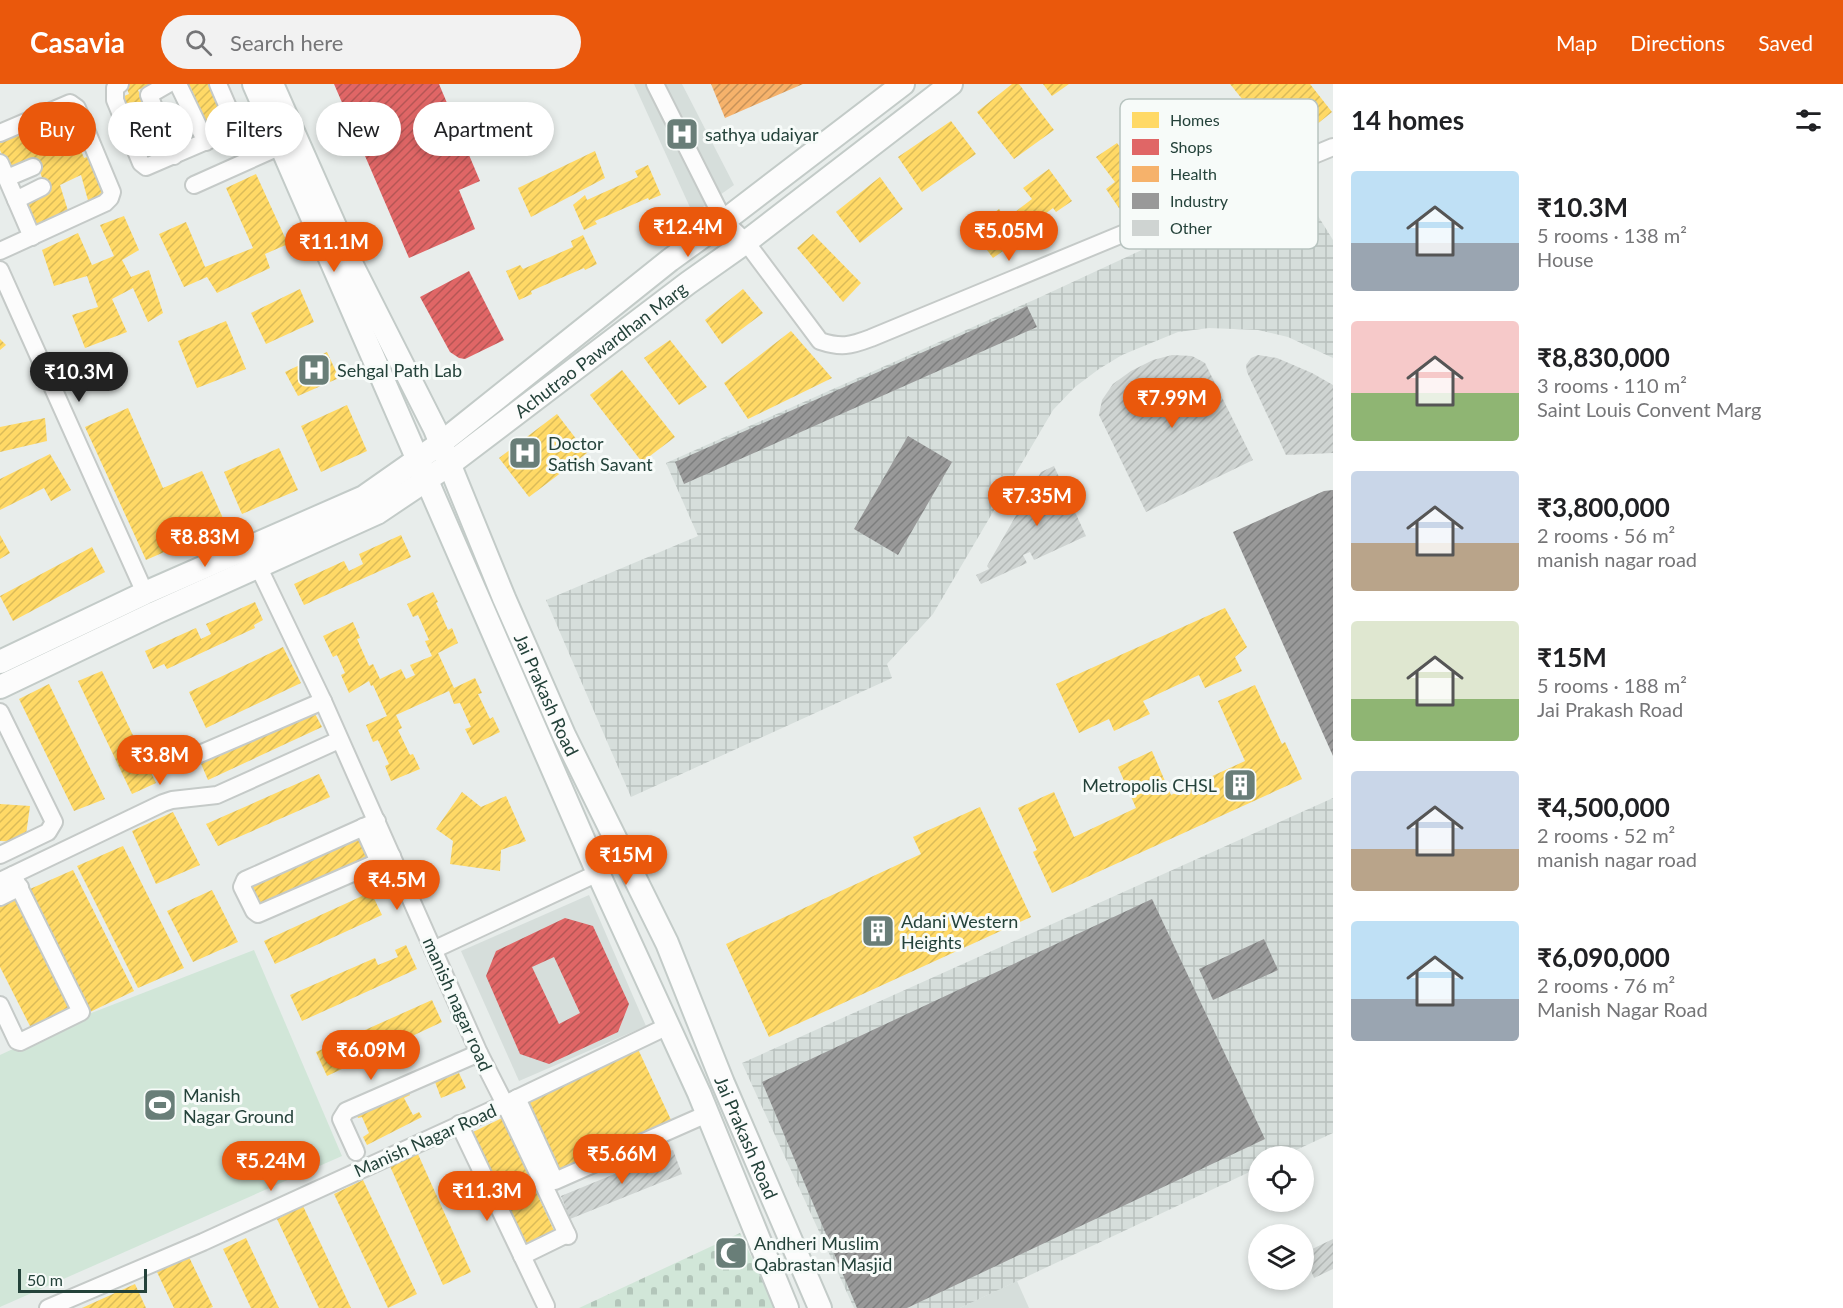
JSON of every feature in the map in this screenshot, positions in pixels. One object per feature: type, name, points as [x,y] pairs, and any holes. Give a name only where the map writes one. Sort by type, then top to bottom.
[{"type":"main road","name":"Jai Prakash Road","points":[[254,84],[262,102]]},
{"type":"main road","name":"Jai Prakash Road","points":[[272,84],[353,267],[441,443],[504,598],[564,735],[667,943],[723,1083],[820,1308]]},
{"type":"main road","name":"Achutrao Pawardhan Marg","points":[[0,662],[145,592],[364,496],[441,443],[670,260],[903,84]]},
{"type":"main road","name":"Achutrao Pawardhan Marg","points":[[0,687],[155,613],[377,513],[450,464],[746,242],[951,84]]},
{"type":"main road","name":"Jai Prakash Road","points":[[285,156],[598,873],[707,1114],[787,1308]]},
{"type":"street","points":[[116,102],[115,88],[120,84]]},
{"type":"street","points":[[151,102],[148,95],[168,84]]},
{"type":"street","points":[[178,84],[205,140]]},
{"type":"street","points":[[218,84],[226,102]]},
{"type":"street","points":[[655,84],[724,221],[746,242],[820,340],[836,347],[853,345],[1120,235]]},
{"type":"street","points":[[0,133],[70,103],[74,105],[112,192],[105,203],[0,251]]},
{"type":"street","points":[[1318,153],[1333,147]]},
{"type":"street","points":[[139,156],[143,166],[149,168],[174,156]]},
{"type":"street","points":[[194,185],[259,156]]},
{"type":"street","points":[[32,237],[3,170],[33,167]]},
{"type":"street","points":[[16,200],[42,188]]},
{"type":"street","points":[[0,270],[145,592]]},
{"type":"street","name":"manish nagar road","points":[[258,567],[323,701],[385,859],[433,951],[478,1053],[510,1108]]},
{"type":"street","points":[[195,756],[323,701]]},
{"type":"street","points":[[0,712],[54,822],[48,832],[0,855]]},
{"type":"street","points":[[0,897],[11,881],[163,804],[172,800],[216,795],[339,740]]},
{"type":"street","points":[[370,824],[245,880],[242,887],[254,911],[258,914],[385,859]]},
{"type":"street","name":"Manish Nagar Road","points":[[433,951],[598,873]]},
{"type":"street","points":[[0,1005],[17,1041],[20,1042],[81,1012],[11,881]]},
{"type":"street","points":[[0,1025],[2,1030],[0,1034]]},
{"type":"street","name":"Manish Nagar Road","points":[[48,1308],[203,1242],[459,1124],[510,1108],[668,1026]]},
{"type":"street","points":[[356,1152],[341,1119],[346,1111],[478,1053]]},
{"type":"street","points":[[510,1108],[555,1181],[707,1114]]},
{"type":"street","points":[[510,1108],[531,1165],[566,1236],[522,1256]]},
{"type":"street","points":[[459,1124],[546,1306]]},
{"type":"shaded area","name":"sathya udaiyar","points":[[634,84],[682,84],[734,185],[693,214]]},
{"type":"shaded area","points":[[1318,216],[1333,240],[1333,358],[1288,337],[1258,330],[1209,328],[1178,332],[1122,355],[1099,369],[1075,387],[1053,410],[933,614],[887,664],[892,678],[631,797],[546,600],[698,536],[666,463],[1144,249],[1318,249]]},
{"type":"shaded area","points":[[1333,798],[1333,1133],[1305,1146],[1248,1146],[1248,1173],[960,1308],[854,1308],[742,1063]]},
{"type":"shaded area","points":[[589,895],[646,1026],[519,1081],[461,951]]},
{"type":"shaded area","points":[[1017,1281],[1029,1308],[960,1308]]},
{"type":"green space","name":"Manish Nagar Ground","points":[[254,950],[342,1156],[0,1307],[0,1055],[81,1017]]},
{"type":"green space","points":[[740,1233],[776,1308],[579,1308]]},
{"type":"building: Homes","points":[[125,84],[151,84],[138,90],[143,102],[118,102],[117,99],[129,94]]},
{"type":"building: Homes","points":[[189,84],[213,84],[221,102],[205,102],[205,120]]},
{"type":"building: Homes","points":[[1012,84],[1019,84],[1054,130],[1014,159],[977,112]]},
{"type":"building: Homes","points":[[1043,84],[1069,84],[1052,96]]},
{"type":"building: Homes","points":[[1230,84],[1310,84],[1332,112],[1318,123],[1318,99],[1242,99]]},
{"type":"building: Homes","points":[[951,121],[976,154],[922,192],[898,157]]},
{"type":"building: Homes","points":[[18,132],[18,156],[83,156],[84,158],[93,156],[109,195],[89,204],[81,175],[60,185],[69,214],[37,231],[26,202],[46,189],[35,158],[8,169],[0,150],[0,139]]},
{"type":"building: Homes","points":[[1117,143],[1120,147],[1120,210],[1106,189],[1115,182],[1096,157]]},
{"type":"building: Homes","points":[[595,151],[605,178],[531,217],[518,188]]},
{"type":"building: Homes","points":[[143,156],[162,156],[146,163]]},
{"type":"building: Homes","points":[[648,165],[661,195],[649,200],[648,198],[595,221],[597,224],[584,230],[573,205],[585,195],[587,200],[638,177],[635,171]]},
{"type":"building: Homes","points":[[1049,169],[1072,201],[1056,212],[1053,208],[1001,247],[1003,251],[993,258],[969,226],[981,218],[983,221],[999,209],[1006,219],[1032,199],[1023,188]]},
{"type":"building: Homes","points":[[256,174],[288,244],[265,254],[270,268],[217,293],[207,277],[184,287],[159,234],[186,222],[205,267],[253,248],[226,188]]},
{"type":"building: Homes","points":[[880,177],[903,209],[860,243],[836,212]]},
{"type":"building: Homes","points":[[124,216],[139,250],[122,260],[131,277],[149,270],[163,313],[148,322],[133,288],[112,299],[127,332],[85,348],[72,315],[98,307],[87,276],[54,286],[42,250],[78,233],[92,265],[114,256],[100,225]]},
{"type":"building: Homes","points":[[813,234],[861,283],[843,302],[797,248]]},
{"type":"building: Homes","points":[[583,235],[597,264],[531,291],[532,294],[519,300],[506,271],[520,265],[523,269],[573,247],[571,241]]},
{"type":"building: Homes","points":[[300,289],[314,322],[266,344],[251,313]]},
{"type":"building: Homes","points":[[743,289],[763,313],[722,344],[705,320]]},
{"type":"building: Homes","points":[[226,321],[246,369],[197,388],[178,341]]},
{"type":"building: Homes","points":[[791,331],[832,378],[748,419],[724,383]]},
{"type":"building: Homes","points":[[0,339],[6,345],[0,350]]},
{"type":"building: Homes","points":[[670,340],[707,387],[679,405],[644,358]]},
{"type":"building: Homes","points":[[327,352],[339,378],[298,396],[285,372]]},
{"type":"building: Homes","points":[[622,370],[675,437],[642,462],[590,395]]},
{"type":"building: Homes","points":[[347,405],[367,451],[321,472],[301,426]]},
{"type":"building: Homes","points":[[128,408],[163,488],[202,471],[226,525],[146,560],[85,427]]},
{"type":"building: Homes","points":[[557,414],[587,453],[529,497],[499,458]]},
{"type":"building: Homes","points":[[45,418],[47,441],[0,452],[0,427]]},
{"type":"building: Homes","points":[[279,448],[298,490],[242,514],[224,472]]},
{"type":"building: Homes","points":[[50,454],[71,490],[51,501],[44,488],[0,510],[0,479]]},
{"type":"building: Homes","points":[[0,535],[10,553],[0,559]]},
{"type":"building: Homes","points":[[401,535],[411,557],[304,605],[294,584],[344,561],[349,571],[363,564],[359,554]]},
{"type":"building: Homes","points":[[92,547],[105,572],[13,621],[0,596]]},
{"type":"building: Homes","points":[[433,592],[448,630],[452,628],[458,643],[438,653],[454,688],[475,678],[482,693],[478,694],[490,719],[493,717],[500,732],[473,745],[465,729],[471,727],[460,703],[454,704],[449,691],[396,715],[402,728],[398,730],[410,755],[413,754],[420,769],[391,781],[385,766],[389,764],[378,740],[373,742],[366,725],[387,716],[373,685],[371,686],[369,681],[349,693],[341,675],[345,673],[337,655],[333,657],[323,636],[353,622],[360,638],[357,639],[369,666],[373,664],[380,679],[401,669],[406,679],[415,675],[410,665],[432,656],[425,641],[429,640],[418,615],[413,617],[407,604]]},
{"type":"building: Homes","points":[[255,602],[263,620],[254,625],[255,628],[167,669],[164,664],[153,669],[145,651],[196,628],[201,639],[211,634],[206,624]]},
{"type":"building: Homes","points":[[1225,608],[1247,647],[1235,657],[1242,671],[1205,688],[1199,675],[1143,701],[1150,714],[1114,731],[1109,719],[1079,733],[1056,684]]},
{"type":"building: Homes","points":[[283,647],[301,683],[206,728],[189,692]]},
{"type":"building: Homes","points":[[102,671],[156,783],[132,794],[78,681]]},
{"type":"building: Homes","points":[[49,684],[105,799],[74,811],[19,699]]},
{"type":"building: Homes","name":"Metropolis CHSL","points":[[1255,685],[1282,744],[1285,742],[1302,779],[1052,893],[1033,852],[1037,850],[1018,808],[1054,792],[1074,837],[1136,808],[1118,767],[1152,751],[1171,795],[1245,761],[1218,701]]},
{"type":"building: Homes","points":[[312,708],[322,727],[208,780],[199,759]]},
{"type":"building: Homes","points":[[319,774],[330,797],[218,846],[206,824]]},
{"type":"building: Homes","points":[[462,792],[481,807],[506,796],[526,841],[501,850],[500,871],[450,864],[453,841],[436,829]]},
{"type":"building: Homes","points":[[0,804],[30,806],[25,842],[0,841]]},
{"type":"building: Homes","name":"Adani Western Heights","points":[[980,807],[1031,917],[769,1037],[726,944],[921,854],[913,837]]},
{"type":"building: Homes","points":[[173,812],[200,865],[156,884],[132,831]]},
{"type":"building: Homes","points":[[364,833],[375,855],[261,906],[251,884]]},
{"type":"building: Homes","points":[[123,846],[184,968],[138,988],[77,866]]},
{"type":"building: Homes","points":[[73,870],[134,991],[90,1012],[30,889]]},
{"type":"building: Homes","points":[[212,890],[238,942],[193,962],[167,911]]},
{"type":"building: Homes","points":[[16,892],[76,1013],[34,1034],[0,967],[0,900]]},
{"type":"building: Homes","points":[[371,892],[382,915],[275,964],[264,941]]},
{"type":"building: Homes","points":[[406,945],[417,969],[302,1021],[290,995],[375,958],[378,965],[398,957],[395,950]]},
{"type":"building: Homes","points":[[432,1000],[442,1022],[327,1076],[316,1052]]},
{"type":"building: Homes","points":[[637,1047],[672,1122],[559,1174],[525,1099]]},
{"type":"building: Homes","points":[[459,1073],[466,1088],[441,1098],[435,1082]]},
{"type":"building: Homes","points":[[407,1088],[410,1095],[404,1098],[413,1115],[419,1112],[422,1117],[367,1145],[363,1137],[369,1133],[362,1117],[358,1118],[354,1110]]},
{"type":"building: Homes","points":[[502,1118],[557,1237],[527,1250],[473,1132]]},
{"type":"building: Homes","points":[[417,1152],[471,1272],[443,1285],[389,1164]]},
{"type":"building: Homes","points":[[363,1180],[417,1294],[388,1308],[334,1194]]},
{"type":"building: Homes","points":[[303,1206],[351,1308],[319,1308],[277,1219]]},
{"type":"building: Homes","points":[[246,1238],[279,1308],[251,1308],[223,1249]]},
{"type":"building: Homes","points":[[189,1257],[213,1307],[174,1308],[157,1272]]},
{"type":"building: Homes","points":[[135,1284],[146,1308],[82,1308]]},
{"type":"building: Shops","points":[[334,84],[439,84],[447,102],[413,102],[413,156],[469,156],[480,181],[459,190],[475,229],[409,258],[365,156],[401,156],[401,102],[342,102]]},
{"type":"building: Shops","points":[[469,271],[504,340],[465,359],[450,352],[420,297]]},
{"type":"building: Shops","points":[[565,918],[593,926],[629,1004],[618,1032],[549,1064],[520,1054],[486,976],[496,951]],"holes":[[[554,957],[580,1013],[559,1024],[532,967]]]},
{"type":"building: Health","points":[[711,84],[803,84],[725,118]]},
{"type":"building: Industry","points":[[1027,306],[1037,327],[684,484],[675,462]]},
{"type":"building: Industry","points":[[908,436],[952,462],[898,555],[854,529]]},
{"type":"building: Industry","points":[[1333,490],[1333,756],[1233,532],[1324,491]]},
{"type":"building: Industry","points":[[1152,899],[1265,1139],[907,1308],[857,1308],[762,1082]]},
{"type":"building: Industry","points":[[1264,939],[1278,970],[1213,1000],[1199,969]]},
{"type":"building: Other","points":[[1172,355],[1192,356],[1205,363],[1253,460],[1146,512],[1099,415],[1102,400],[1113,384],[1131,371],[1153,360]]},
{"type":"building: Other","points":[[1258,355],[1277,358],[1333,385],[1333,453],[1286,455],[1247,372],[1246,365],[1251,358]]},
{"type":"building: Other","points":[[1054,466],[1086,536],[1034,560],[1030,552],[1023,555],[1027,563],[981,584],[976,575],[989,569],[987,566],[1041,472]]},
{"type":"building: Other","points":[[673,1150],[682,1174],[570,1219],[561,1196]]},
{"type":"building: Other","points":[[1333,1239],[1333,1269],[1314,1278],[1314,1248]]},
{"type":"place","name":"sathya udaiyar","points":[[682,134]]},
{"type":"place","name":"Sehgal Path Lab","points":[[314,370]]},
{"type":"place","name":"Doctor Satish Savant","points":[[525,453]]},
{"type":"place","name":"Metropolis CHSL","points":[[1240,785]]},
{"type":"place","name":"Adani Western Heights","points":[[878,931]]},
{"type":"place","name":"Manish Nagar Ground","points":[[160,1105]]},
{"type":"place","name":"Andheri Muslim Qabrastan Masjid","points":[[731,1253]]}]
